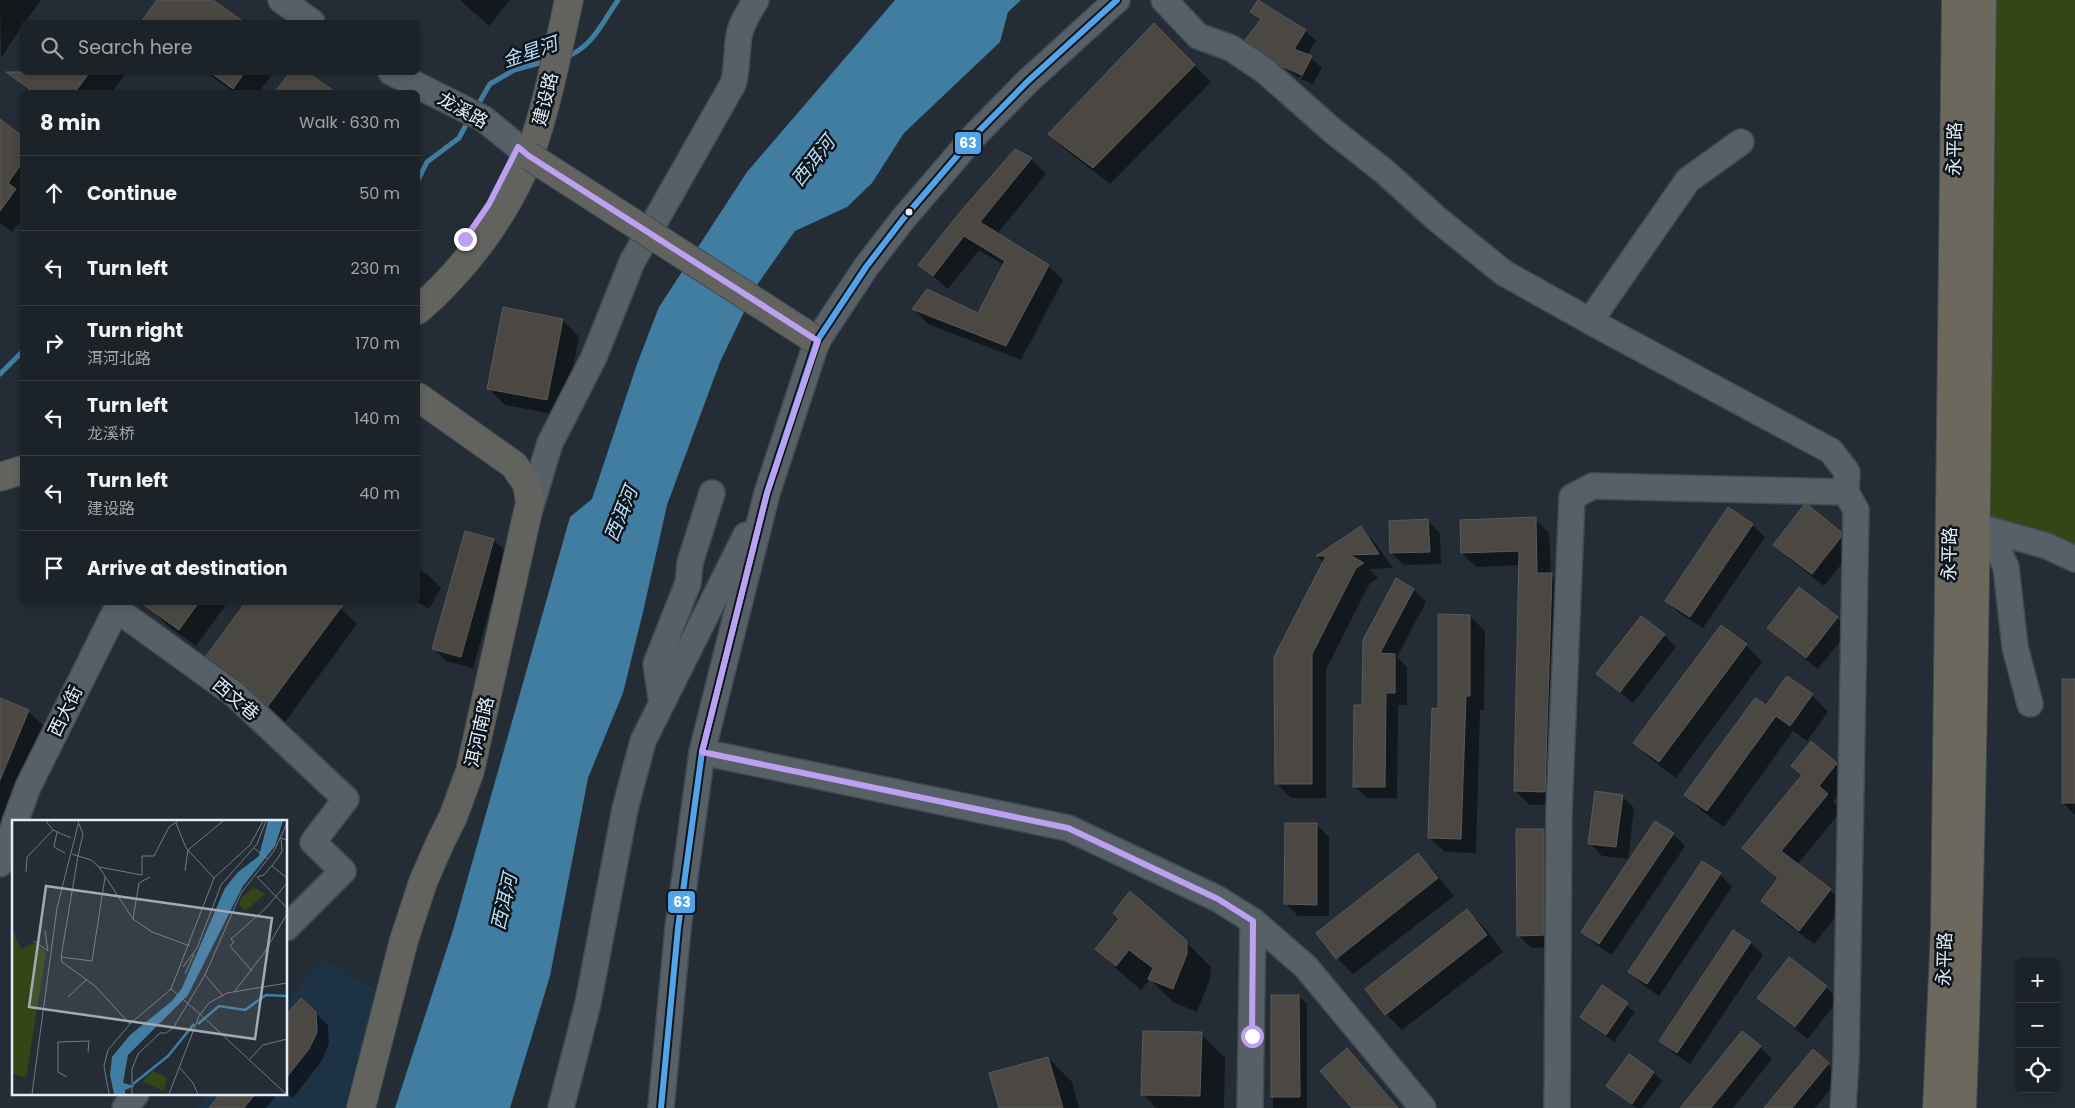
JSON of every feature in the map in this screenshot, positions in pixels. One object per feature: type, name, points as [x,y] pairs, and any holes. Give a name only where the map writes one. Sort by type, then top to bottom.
[{"type":"highway","name":"永平路","points":[[1937,1108],[1945,930],[1956,0]]},
{"type":"highway","name":"永平路","points":[[1962,1108],[1968,951],[1982,0]]},
{"type":"main road","name":"建设路","points":[[554,0],[554,33]]},
{"type":"main road","name":"建设路","points":[[420,308],[455,274],[481,241],[506,201],[524,151],[554,33],[569,0]]},
{"type":"main road","name":"建设路","points":[[420,290],[445,265],[474,227],[500,184],[524,151]]},
{"type":"main road","points":[[524,151],[818,341]]},
{"type":"main road","name":"洱河南路","points":[[361,1108],[407,932],[423,882],[453,817],[470,771],[523,531],[530,509],[530,495],[527,484],[514,465],[420,397]]},
{"type":"main road","points":[[0,463],[20,457]]},
{"type":"main road","points":[[0,477],[20,471]]},
{"type":"street","points":[[281,0],[309,20]]},
{"type":"street","points":[[530,509],[550,443],[594,357],[632,262],[733,84],[736,73],[739,36],[743,23],[756,0]]},
{"type":"street","points":[[661,1108],[678,928],[702,752],[767,493],[818,341],[866,267],[903,219],[976,134],[1028,81],[1116,0]]},
{"type":"street","points":[[1164,0],[1198,36],[1231,48],[1264,70],[1333,131],[1385,172],[1437,219],[1504,273],[1832,451],[1847,472],[1846,492],[1856,510],[1846,1050],[1843,1108]]},
{"type":"street","name":"龙溪路","points":[[397,75],[484,119],[524,151]]},
{"type":"street","points":[[1590,321],[1688,180],[1741,142]]},
{"type":"street","points":[[1557,1108],[1559,811],[1572,497],[1593,486],[1846,492]]},
{"type":"street","points":[[662,703],[656,664],[688,583],[690,563],[712,493]]},
{"type":"street","points":[[561,1108],[588,1003],[625,809],[643,741],[767,493]]},
{"type":"street","points":[[1975,526],[2047,546],[2075,559]]},
{"type":"street","points":[[1975,526],[1998,550],[2006,567],[2014,647],[2030,704]]},
{"type":"street","name":"西文巷","points":[[118,606],[234,694],[346,799],[313,842],[343,870],[288,926]]},
{"type":"street","name":"西大街","points":[[16,820],[28,787],[118,606]]},
{"type":"street","points":[[702,752],[1068,828],[1218,899],[1253,921],[1306,966],[1423,1108]]},
{"type":"street","points":[[0,864],[12,831]]},
{"type":"street","points":[[1250,1108],[1253,921]]},
{"type":"street","points":[[125,1108],[134,1096]]},
{"type":"shaded area","points":[[322,960],[379,991],[349,1108],[196,1108],[206,1096],[288,1096],[288,1001]]},
{"type":"green space","points":[[1995,0],[2075,0],[2075,558],[1991,518],[1991,183]]},
{"type":"water","name":"西洱河","points":[[895,0],[1021,0],[1008,12],[1000,42],[904,133],[872,183],[847,207],[795,231],[757,285],[720,362],[667,505],[623,693],[588,778],[550,976],[510,1108],[395,1108],[453,930],[570,517],[592,499],[637,364],[659,307],[747,172]]},
{"type":"building","points":[[157,0],[213,0],[241,20],[142,20]]},
{"type":"building","points":[[1258,0],[1306,30],[1294,49],[1312,56],[1302,75],[1281,66],[1245,40],[1261,19],[1250,12]]},
{"type":"building","points":[[1154,23],[1195,65],[1093,168],[1048,134]]},
{"type":"building","points":[[6,72],[20,72],[20,75],[88,75],[76,90],[30,90]]},
{"type":"building","points":[[214,75],[243,75],[233,89]]},
{"type":"building","points":[[288,75],[311,75],[332,90],[276,90]]},
{"type":"building","points":[[0,119],[20,134],[20,166],[8,183],[16,189],[0,211]]},
{"type":"building","points":[[1015,149],[1032,158],[980,222],[1049,265],[1006,346],[912,309],[927,289],[978,313],[1005,261],[964,236],[933,276],[918,265],[961,211]]},
{"type":"building","points":[[503,307],[563,319],[547,400],[487,389]]},
{"type":"building","points":[[1804,505],[1808,505],[1841,532],[1841,537],[1812,574],[1773,545]]},
{"type":"building","points":[[1728,507],[1753,524],[1690,617],[1665,601]]},
{"type":"building","points":[[1536,517],[1537,573],[1552,573],[1545,792],[1514,791],[1519,551],[1461,553],[1460,520]]},
{"type":"building","points":[[1428,519],[1430,552],[1390,553],[1389,521]]},
{"type":"building","points":[[1361,526],[1379,554],[1350,555],[1364,563],[1356,568],[1312,654],[1312,784],[1275,784],[1274,657],[1326,556],[1316,556]]},
{"type":"building","points":[[465,531],[494,539],[461,657],[432,649]]},
{"type":"building","points":[[1396,578],[1414,589],[1380,653],[1395,654],[1395,693],[1386,693],[1385,787],[1353,787],[1354,705],[1362,705],[1363,640]]},
{"type":"building","points":[[1799,587],[1838,617],[1806,658],[1767,628]]},
{"type":"building","points":[[144,605],[197,605],[179,630]]},
{"type":"building","points":[[244,605],[343,605],[268,706],[242,682],[206,656]]},
{"type":"building","points":[[1438,614],[1470,615],[1470,696],[1466,696],[1461,839],[1428,838],[1432,708],[1438,709]]},
{"type":"building","points":[[1641,616],[1665,634],[1620,692],[1596,674]]},
{"type":"building","points":[[1721,625],[1747,644],[1659,762],[1633,743]]},
{"type":"building","points":[[1787,676],[1813,694],[1790,726],[1776,716],[1707,811],[1684,795],[1755,698],[1766,705]]},
{"type":"building","points":[[2062,679],[2075,679],[2075,803],[2062,803]]},
{"type":"building","points":[[0,698],[29,710],[0,780]]},
{"type":"building","points":[[1811,741],[1837,763],[1819,786],[1828,794],[1781,851],[1831,889],[1799,931],[1761,901],[1778,878],[1742,848],[1802,775],[1791,766]]},
{"type":"building","points":[[1595,791],[1623,795],[1616,847],[1588,844]]},
{"type":"building","points":[[1655,821],[1674,833],[1599,944],[1581,932]]},
{"type":"building","points":[[1285,823],[1317,823],[1317,905],[1284,904]]},
{"type":"building","points":[[1516,829],[1544,829],[1544,935],[1517,936]]},
{"type":"building","points":[[1418,853],[1438,878],[1336,959],[1316,933]]},
{"type":"building","points":[[1702,861],[1721,873],[1647,984],[1628,972]]},
{"type":"building","points":[[1130,891],[1187,941],[1187,954],[1173,989],[1148,979],[1153,968],[1129,950],[1116,966],[1095,949],[1119,919],[1113,913]]},
{"type":"building","points":[[1467,909],[1487,935],[1385,1015],[1365,989]]},
{"type":"building","points":[[1733,930],[1751,942],[1677,1053],[1659,1041]]},
{"type":"building","points":[[1789,957],[1827,986],[1795,1027],[1757,998]]},
{"type":"building","points":[[1602,985],[1628,1003],[1606,1035],[1580,1017]]},
{"type":"building","points":[[1271,995],[1299,995],[1300,1097],[1271,1097]]},
{"type":"building","points":[[301,998],[316,1012],[317,1032],[309,1049],[288,1075],[288,1013]]},
{"type":"building","points":[[1143,1031],[1202,1032],[1200,1096],[1141,1095]]},
{"type":"building","points":[[1742,1031],[1761,1046],[1711,1108],[1680,1108]]},
{"type":"building","points":[[1347,1048],[1398,1108],[1352,1108],[1320,1071]]},
{"type":"building","points":[[1813,1049],[1829,1063],[1792,1108],[1764,1108]]},
{"type":"building","points":[[1629,1054],[1654,1072],[1632,1104],[1606,1086]]},
{"type":"building","points":[[1048,1057],[1063,1108],[999,1108],[989,1073]]},
{"type":"building","points":[[218,1096],[253,1096],[244,1108],[209,1108]]},
{"type":"waterway","name":"金星河","points":[[567,56],[576,52],[590,40],[618,0]]},
{"type":"waterway","name":"金星河","points":[[476,108],[490,84],[514,70],[547,61]]},
{"type":"waterway","name":"金星河","points":[[420,176],[427,162],[459,138],[469,119]]},
{"type":"waterway","name":"金星河","points":[[0,374],[20,354]]},
{"type":"transit line","name":"63","points":[[661,1108],[678,928],[702,752],[767,493],[817,341],[866,267],[903,219],[976,134],[1028,81],[1117,0]]},
{"type":"route","points":[[465,239],[489,204],[518,147],[529,156],[818,341],[767,493],[702,752],[1068,828],[1218,899],[1253,921],[1252,1036]]}]
